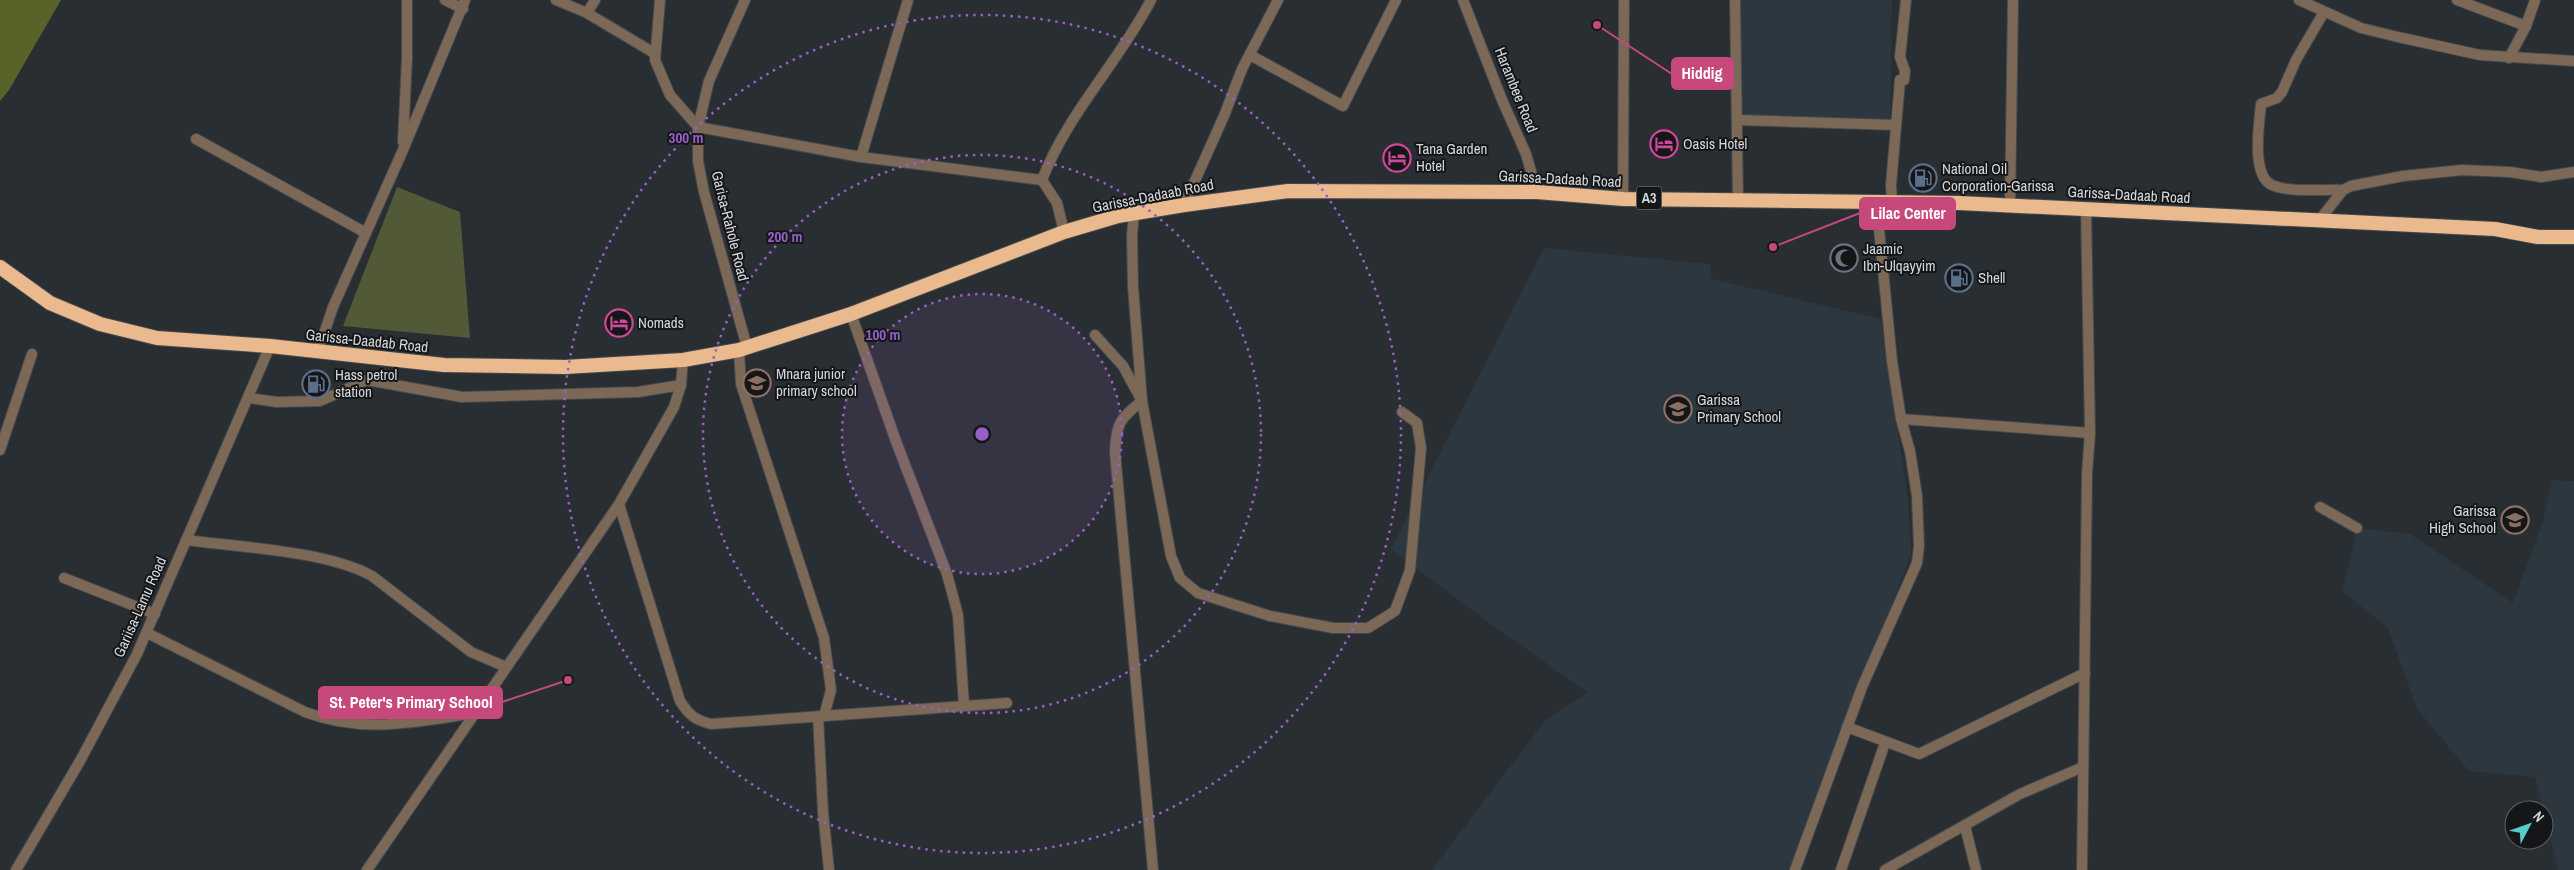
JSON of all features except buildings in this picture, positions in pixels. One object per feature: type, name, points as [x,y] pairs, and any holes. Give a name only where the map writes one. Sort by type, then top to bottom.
[{"type":"highway","name":"Garissa-Dadaab Road","points":[[743,349],[851,314],[1064,232],[1134,213],[1288,191],[1537,192],[1622,199],[1958,203],[2318,222],[2495,229],[2538,237],[2574,237]]},
{"type":"highway","name":"Garissa-Daadab Road","points":[[0,267],[50,303],[100,324],[157,338],[270,346],[444,365],[530,367],[632,364],[684,360],[743,349]]},
{"type":"street","points":[[403,150],[407,58],[407,0]]},
{"type":"street","points":[[318,352],[333,307],[403,150],[464,4],[445,0]]},
{"type":"street","points":[[556,0],[587,13],[654,53]]},
{"type":"street","points":[[587,13],[595,0]]},
{"type":"street","points":[[660,0],[654,53],[659,72],[670,95],[698,127],[861,157],[1042,180]]},
{"type":"street","name":"Garisa-Rahole Road","points":[[745,0],[709,81],[698,127],[698,162],[743,349],[741,384],[824,638],[831,690],[821,716],[823,812],[829,870]]},
{"type":"street","points":[[861,157],[908,0]]},
{"type":"street","points":[[1042,180],[1048,164],[1072,123],[1151,0]]},
{"type":"street","points":[[1184,205],[1224,116],[1242,69],[1278,0]]},
{"type":"street","points":[[1250,55],[1343,106],[1396,0]]},
{"type":"street","name":"Harambee Road","points":[[1463,0],[1526,154],[1537,192]]},
{"type":"street","points":[[1622,199],[1624,0]]},
{"type":"street","points":[[1735,0],[1738,201]]},
{"type":"street","points":[[1795,870],[1847,727],[1917,563],[1919,546],[1917,496],[1910,451],[1901,419],[1892,361],[1879,229],[1892,202],[1891,185],[1900,80],[1904,80],[1905,71],[1900,57],[1906,0]]},
{"type":"street","points":[[2010,207],[2013,0]]},
{"type":"street","points":[[2299,0],[2361,28],[2480,55],[2574,61]]},
{"type":"street","points":[[2457,0],[2526,26]]},
{"type":"street","points":[[2509,58],[2526,26],[2535,0]]},
{"type":"street","points":[[2324,12],[2296,60],[2282,92],[2277,98],[2261,104],[2258,140],[2260,173],[2272,185],[2286,188],[2343,190]]},
{"type":"street","points":[[1737,120],[1896,124]]},
{"type":"street","points":[[196,139],[366,233]]},
{"type":"street","points":[[2318,222],[2343,190],[2351,186],[2403,176],[2462,170],[2510,172],[2541,177],[2574,172]]},
{"type":"street","points":[[1042,180],[1056,203],[1064,232]]},
{"type":"street","points":[[2082,870],[2087,474],[2090,433],[2086,209]]},
{"type":"street","points":[[1134,213],[1132,236],[1133,286],[1142,401],[1171,556],[1180,578],[1198,593],[1270,616],[1333,628],[1368,628],[1395,611],[1410,570],[1421,448],[1417,422],[1402,412]]},
{"type":"street","points":[[851,314],[897,444],[947,574],[958,615],[964,705]]},
{"type":"street","points":[[1095,335],[1123,366],[1142,401]]},
{"type":"street","name":"Gariisa-Lamu Road","points":[[16,870],[94,737],[147,634],[270,346]]},
{"type":"street","points":[[0,450],[32,354]]},
{"type":"street","points":[[366,870],[620,504],[674,407],[681,384],[684,360]]},
{"type":"street","points":[[249,398],[277,402],[320,401],[367,380],[462,397],[638,392],[681,384]]},
{"type":"street","points":[[1142,401],[1124,415],[1115,430],[1115,452],[1153,870]]},
{"type":"street","points":[[1901,419],[2090,433]]},
{"type":"street","points":[[620,504],[680,701],[688,714],[697,721],[711,724],[1007,703]]},
{"type":"street","points":[[2320,506],[2357,528]]},
{"type":"street","points":[[186,540],[290,554],[357,568],[379,582],[471,652],[506,667]]},
{"type":"street","points":[[64,578],[154,614]]},
{"type":"street","points":[[147,634],[327,721],[363,726],[420,722],[475,713]]},
{"type":"street","points":[[1847,727],[1885,743],[1919,754],[2085,673]]},
{"type":"street","points":[[1841,870],[1885,743]]},
{"type":"street","points":[[1885,870],[2020,794],[2083,767]]},
{"type":"street","points":[[1965,826],[1976,870]]},
{"type":"shaded area","points":[[1735,0],[1892,0],[1890,122],[1739,119]]},
{"type":"shaded area","name":"Garissa Primary School","points":[[1544,248],[1710,264],[1712,279],[1881,319],[1908,499],[1911,555],[1791,870],[1432,870],[1546,719],[1588,693],[1488,622],[1391,549]]},
{"type":"shaded area","points":[[2552,480],[2574,481],[2574,870],[2558,870],[2553,850],[2554,800],[2541,800],[2535,777],[2469,771],[2417,709],[2388,628],[2342,591],[2357,528],[2410,534],[2513,603],[2543,521]]},
{"type":"green space","points":[[0,0],[61,0],[9,90],[0,101]]},
{"type":"green space","points":[[397,187],[460,212],[470,338],[343,326]]},
{"type":"place","name":"Hiddig","points":[[1597,25]]},
{"type":"place","name":"Oasis Hotel","points":[[1664,144]]},
{"type":"place","name":"Tana Garden Hotel","points":[[1397,158]]},
{"type":"place","name":"National Oil Corporation-Garissa","points":[[1923,178]]},
{"type":"place","name":"Lilac Center","points":[[1773,247]]},
{"type":"place","name":"Jaamic Ibn-Ulqayyim","points":[[1844,258]]},
{"type":"place","name":"Shell","points":[[1959,278]]},
{"type":"place","name":"Nomads","points":[[619,323]]},
{"type":"place","name":"Mnara junior primary school","points":[[757,383]]},
{"type":"place","name":"Hass petrol station","points":[[316,384]]},
{"type":"place","name":"Garissa Primary School","points":[[1678,409]]},
{"type":"place","name":"Garissa High School","points":[[2515,520]]},
{"type":"place","name":"St. Peter's Primary School","points":[[568,680]]}]
